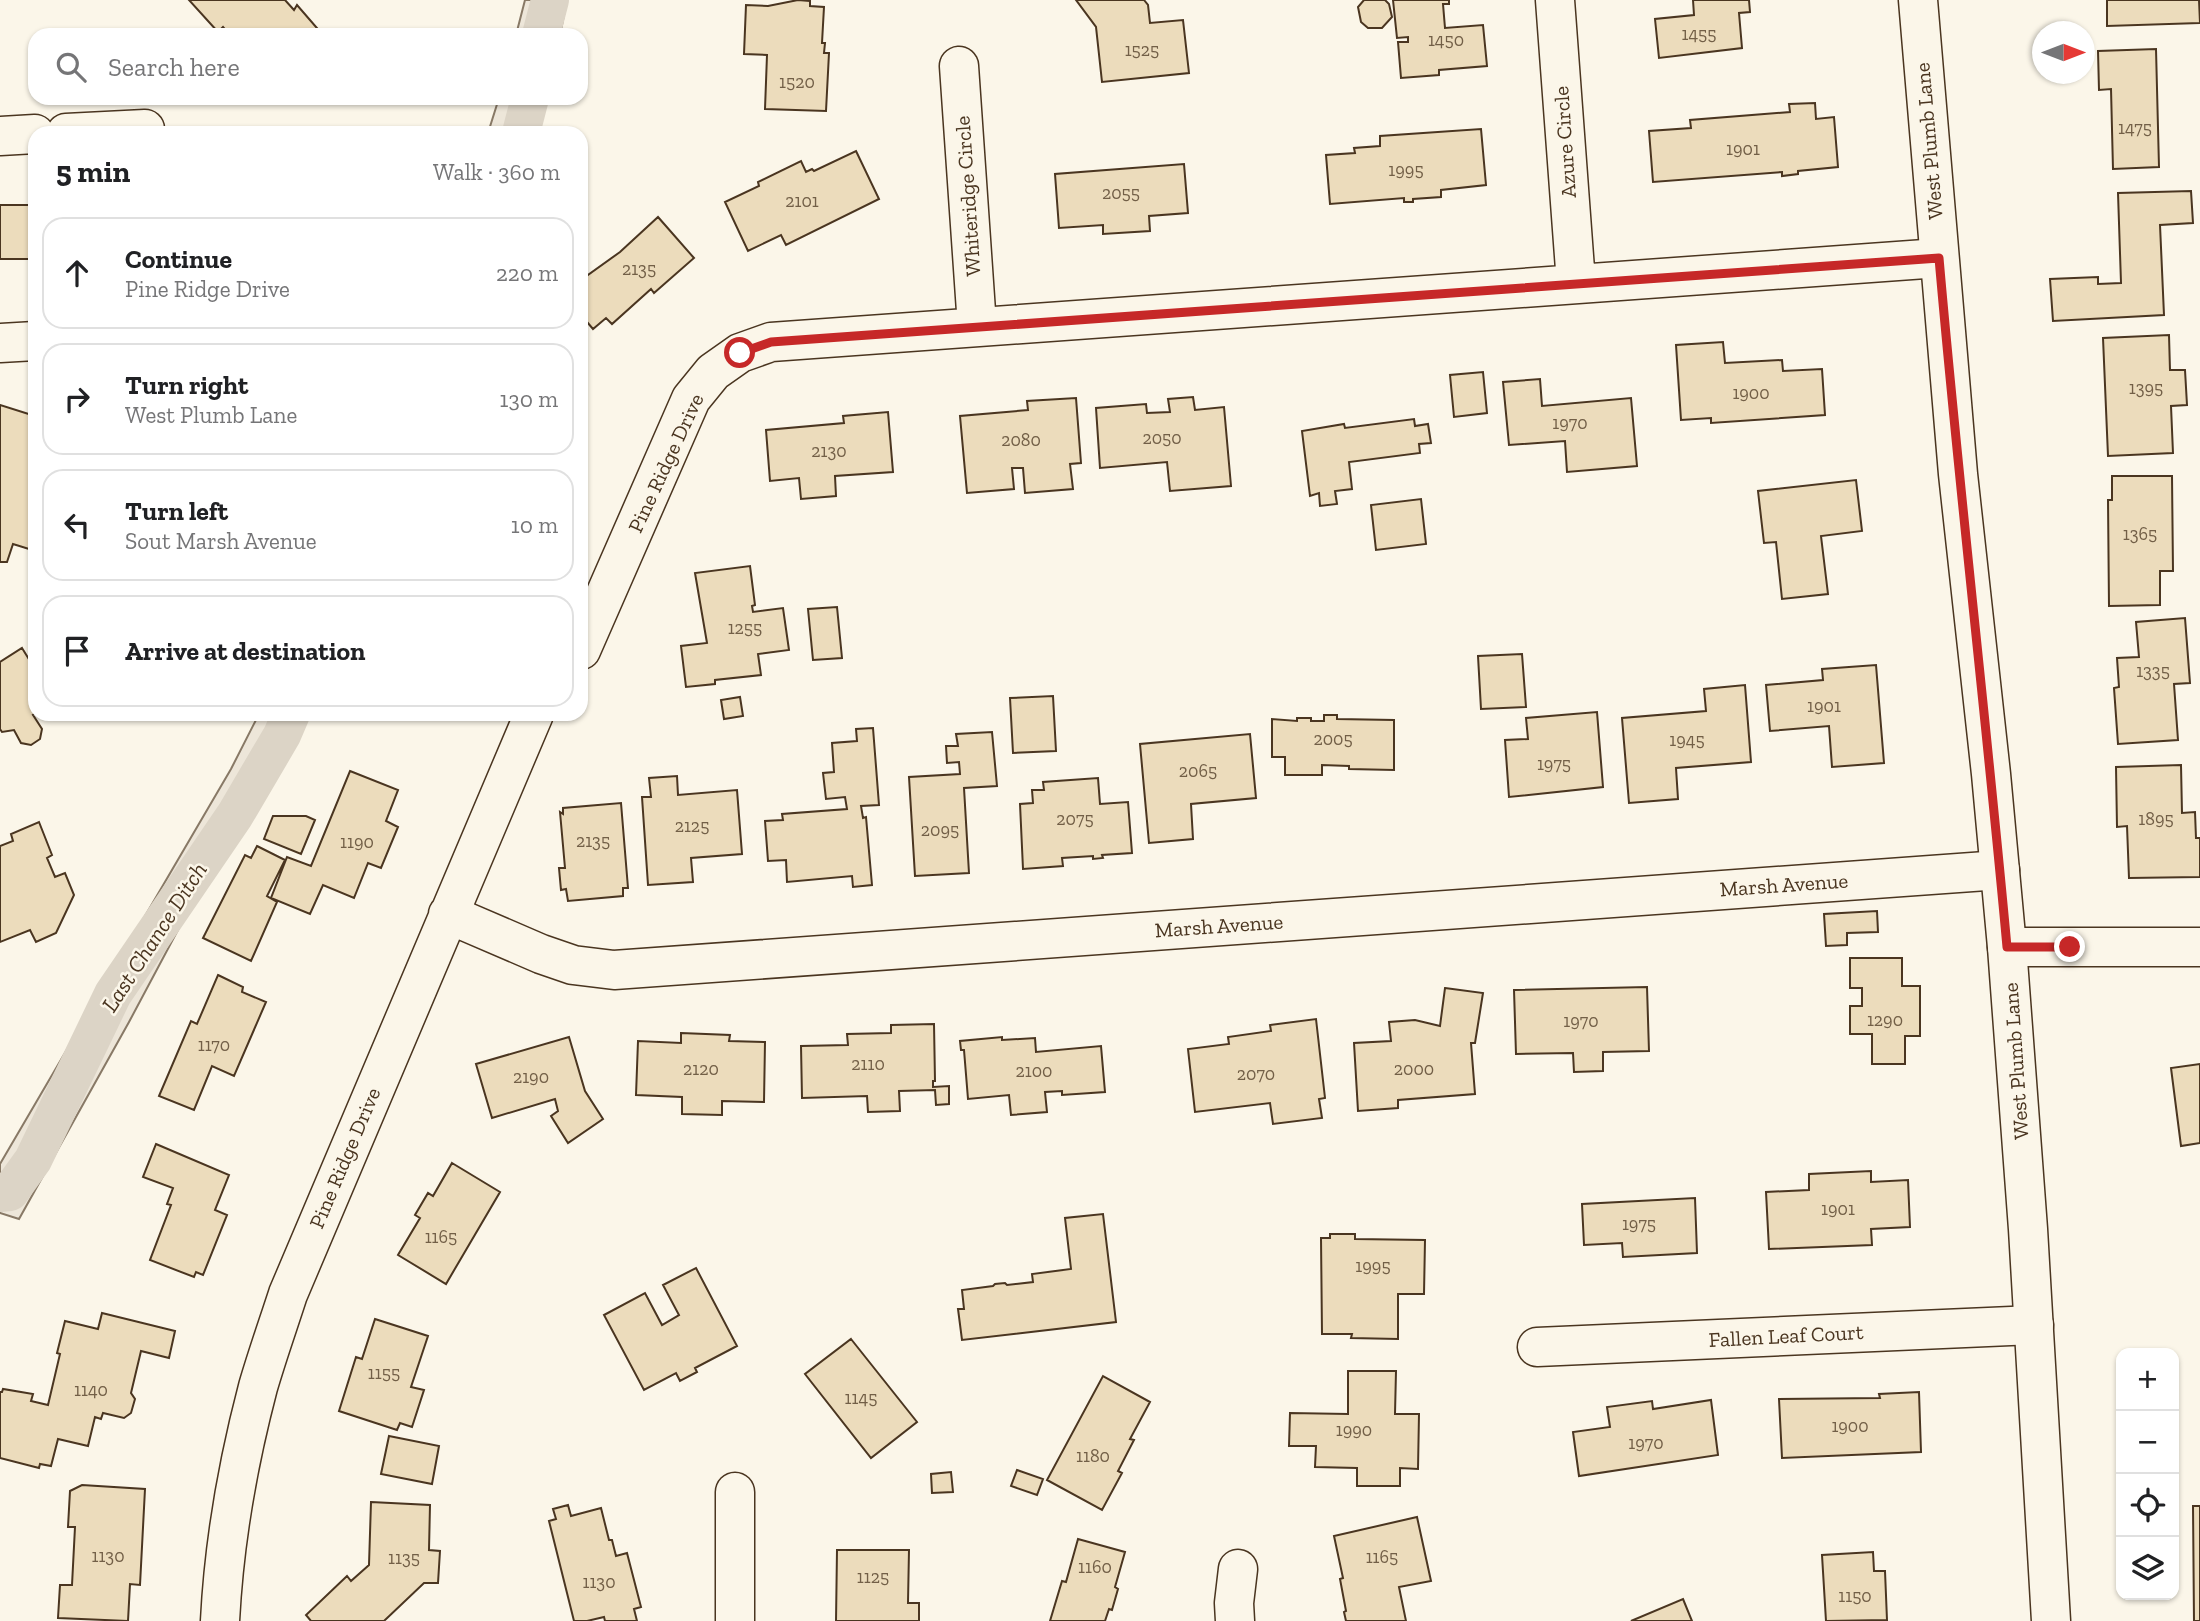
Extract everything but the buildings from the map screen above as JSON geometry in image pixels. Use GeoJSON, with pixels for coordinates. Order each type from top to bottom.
{"type":"FeatureCollection","features":[{"type":"Feature","properties":{"kind":"street","name":"Azure Circle"},"geometry":{"type":"LineString","coordinates":[[1555,0],[1576,284]]}},
{"type":"Feature","properties":{"kind":"street","name":"West Plumb Lane"},"geometry":{"type":"LineString","coordinates":[[1918,0],[1958,474],[2007,947],[2034,1325],[2051,1621]]}},
{"type":"Feature","properties":{"kind":"street","name":"Whiteridge Circle"},"geometry":{"type":"LineString","coordinates":[[959,66],[977,326]]}},
{"type":"Feature","properties":{"kind":"street"},"geometry":{"type":"LineString","coordinates":[[0,136],[28,134]]}},
{"type":"Feature","properties":{"kind":"street","name":"Pine Ridge Drive"},"geometry":{"type":"LineString","coordinates":[[588,634],[691,399],[713,372],[740,353],[771,342],[1939,258]]}},
{"type":"Feature","properties":{"kind":"street"},"geometry":{"type":"LineString","coordinates":[[0,343],[28,341]]}},
{"type":"Feature","properties":{"kind":"street","name":"Pine Ridge Drive"},"geometry":{"type":"LineString","coordinates":[[220,1621],[222,1586],[236,1485],[258,1386],[288,1294],[531,721]]}},
{"type":"Feature","properties":{"kind":"street","name":"Marsh Avenue"},"geometry":{"type":"LineString","coordinates":[[448,914],[573,965],[614,970],[2000,870]]}},
{"type":"Feature","properties":{"kind":"street"},"geometry":{"type":"LineString","coordinates":[[2007,947],[2200,947]]}},
{"type":"Feature","properties":{"kind":"street","name":"Fallen Leaf Court"},"geometry":{"type":"LineString","coordinates":[[1537,1347],[2034,1325]]}},
{"type":"Feature","properties":{"kind":"street"},"geometry":{"type":"LineString","coordinates":[[735,1621],[736,1492]]}},
{"type":"Feature","properties":{"kind":"street"},"geometry":{"type":"LineString","coordinates":[[1236,1621],[1234,1603],[1238,1569]]}},
{"type":"Feature","properties":{"kind":"shaded area"},"geometry":{"type":"Polygon","coordinates":[[[525,0],[567,0],[561,28],[518,28],[525,0]]]}},
{"type":"Feature","properties":{"kind":"shaded area"},"geometry":{"type":"Polygon","coordinates":[[[497,105],[542,105],[535,126],[490,126],[497,105]]]}},
{"type":"Feature","properties":{"kind":"shaded area"},"geometry":{"type":"Polygon","coordinates":[[[255,721],[289,721],[129,1022],[19,1219],[0,1213],[0,1164],[231,769],[255,721]]]}},
{"type":"Feature","properties":{"kind":"waterway","name":"Last Chance Ditch"},"geometry":{"type":"LineString","coordinates":[[543,28],[550,0]]}},
{"type":"Feature","properties":{"kind":"waterway","name":"Last Chance Ditch"},"geometry":{"type":"LineString","coordinates":[[523,126],[528,105]]}},
{"type":"Feature","properties":{"kind":"waterway","name":"Last Chance Ditch"},"geometry":{"type":"LineString","coordinates":[[0,1193],[10,1192],[33,1160],[113,994],[235,815],[288,721]]}},
{"type":"Feature","properties":{"kind":"route"},"geometry":{"type":"LineString","coordinates":[[740,353],[771,342],[1939,258],[1958,474],[2007,947],[2070,947]]}}]}
